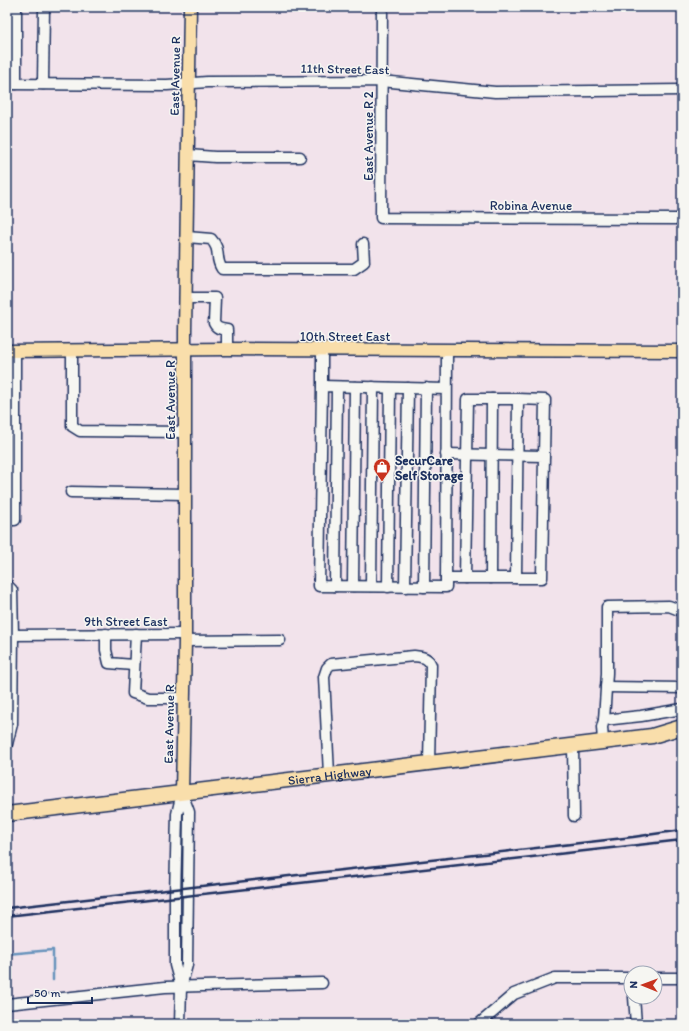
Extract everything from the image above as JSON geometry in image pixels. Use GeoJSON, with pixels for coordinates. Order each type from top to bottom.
{"type":"FeatureCollection","features":[{"type":"Feature","properties":{"kind":"highway","name":"Sierra Highway"},"geometry":{"type":"LineString","coordinates":[[652,736],[682,727]]}},
{"type":"Feature","properties":{"kind":"highway","name":"Sierra Highway"},"geometry":{"type":"LineString","coordinates":[[7,814],[604,741],[652,736],[682,737]]}},
{"type":"Feature","properties":{"kind":"main road","name":"East Avenue R"},"geometry":{"type":"LineString","coordinates":[[182,793],[185,637],[185,298],[190,7]]}},
{"type":"Feature","properties":{"kind":"main road","name":"10th Street East"},"geometry":{"type":"LineString","coordinates":[[11,351],[227,349],[682,351]]}},
{"type":"Feature","properties":{"kind":"street"},"geometry":{"type":"LineString","coordinates":[[11,84],[16,7]]}},
{"type":"Feature","properties":{"kind":"street"},"geometry":{"type":"LineString","coordinates":[[43,84],[44,7]]}},
{"type":"Feature","properties":{"kind":"street","name":"East Avenue R 2"},"geometry":{"type":"LineString","coordinates":[[381,218],[382,7]]}},
{"type":"Feature","properties":{"kind":"street","name":"11th Street East"},"geometry":{"type":"LineString","coordinates":[[11,84],[167,85],[207,82],[381,81],[495,92],[682,90]]}},
{"type":"Feature","properties":{"kind":"street"},"geometry":{"type":"LineString","coordinates":[[188,156],[300,157]]}},
{"type":"Feature","properties":{"kind":"street","name":"Robina Avenue"},"geometry":{"type":"LineString","coordinates":[[381,218],[682,219]]}},
{"type":"Feature","properties":{"kind":"street"},"geometry":{"type":"LineString","coordinates":[[186,237],[212,239],[218,246],[219,263],[222,269],[354,269],[364,262],[363,244]]}},
{"type":"Feature","properties":{"kind":"street"},"geometry":{"type":"LineString","coordinates":[[185,298],[215,293],[214,323],[219,329],[227,330],[227,349]]}},
{"type":"Feature","properties":{"kind":"street"},"geometry":{"type":"LineString","coordinates":[[322,350],[319,586],[388,587],[446,587],[447,350]]}},
{"type":"Feature","properties":{"kind":"street"},"geometry":{"type":"LineString","coordinates":[[11,351],[11,520]]}},
{"type":"Feature","properties":{"kind":"street"},"geometry":{"type":"LineString","coordinates":[[72,351],[72,426],[80,431],[184,432]]}},
{"type":"Feature","properties":{"kind":"street"},"geometry":{"type":"LineString","coordinates":[[322,386],[446,389]]}},
{"type":"Feature","properties":{"kind":"street"},"geometry":{"type":"LineString","coordinates":[[335,586],[337,387]]}},
{"type":"Feature","properties":{"kind":"street"},"geometry":{"type":"LineString","coordinates":[[353,586],[355,387]]}},
{"type":"Feature","properties":{"kind":"street"},"geometry":{"type":"LineString","coordinates":[[371,586],[373,387]]}},
{"type":"Feature","properties":{"kind":"street"},"geometry":{"type":"LineString","coordinates":[[388,587],[390,388]]}},
{"type":"Feature","properties":{"kind":"street"},"geometry":{"type":"LineString","coordinates":[[405,587],[408,388]]}},
{"type":"Feature","properties":{"kind":"street"},"geometry":{"type":"LineString","coordinates":[[424,587],[426,388]]}},
{"type":"Feature","properties":{"kind":"street"},"geometry":{"type":"LineString","coordinates":[[446,578],[465,578],[542,578],[545,400],[468,399],[465,578]]}},
{"type":"Feature","properties":{"kind":"street"},"geometry":{"type":"LineString","coordinates":[[491,578],[492,399]]}},
{"type":"Feature","properties":{"kind":"street"},"geometry":{"type":"LineString","coordinates":[[516,578],[518,399]]}},
{"type":"Feature","properties":{"kind":"street"},"geometry":{"type":"LineString","coordinates":[[446,454],[544,456]]}},
{"type":"Feature","properties":{"kind":"street"},"geometry":{"type":"LineString","coordinates":[[71,492],[184,494]]}},
{"type":"Feature","properties":{"kind":"street"},"geometry":{"type":"LineString","coordinates":[[7,584],[12,590],[10,635],[12,724],[7,744]]}},
{"type":"Feature","properties":{"kind":"street"},"geometry":{"type":"LineString","coordinates":[[604,741],[602,727],[604,720],[606,687],[607,608],[668,606],[682,612]]}},
{"type":"Feature","properties":{"kind":"street"},"geometry":{"type":"LineString","coordinates":[[106,634],[106,650],[109,663],[133,665]]}},
{"type":"Feature","properties":{"kind":"street"},"geometry":{"type":"LineString","coordinates":[[136,634],[133,665],[133,693],[148,698],[184,698]]}},
{"type":"Feature","properties":{"kind":"street","name":"9th Street East"},"geometry":{"type":"LineString","coordinates":[[10,635],[136,634],[280,640]]}},
{"type":"Feature","properties":{"kind":"street"},"geometry":{"type":"LineString","coordinates":[[329,774],[324,677],[326,668],[331,664],[414,656],[425,658],[430,662],[432,665],[429,762]]}},
{"type":"Feature","properties":{"kind":"street"},"geometry":{"type":"LineString","coordinates":[[606,687],[682,688]]}},
{"type":"Feature","properties":{"kind":"street"},"geometry":{"type":"LineString","coordinates":[[604,720],[642,716],[682,709]]}},
{"type":"Feature","properties":{"kind":"street"},"geometry":{"type":"LineString","coordinates":[[573,745],[574,816]]}},
{"type":"Feature","properties":{"kind":"street","name":"East Avenue R"},"geometry":{"type":"LineString","coordinates":[[180,1024],[181,987],[187,966],[189,812],[182,793]]}},
{"type":"Feature","properties":{"kind":"street"},"geometry":{"type":"LineString","coordinates":[[479,1024],[514,994],[555,978],[623,978]]}},
{"type":"Feature","properties":{"kind":"street"},"geometry":{"type":"LineString","coordinates":[[663,978],[682,978]]}},
{"type":"Feature","properties":{"kind":"street"},"geometry":{"type":"LineString","coordinates":[[7,1004],[143,989],[322,983]]}},
{"type":"Feature","properties":{"kind":"street"},"geometry":{"type":"LineString","coordinates":[[635,1005],[636,1024]]}},
{"type":"Feature","properties":{"kind":"waterway"},"geometry":{"type":"LineString","coordinates":[[7,954],[53,950],[53,980]]}},
{"type":"Feature","properties":{"kind":"railway"},"geometry":{"type":"LineString","coordinates":[[7,908],[633,837],[682,830]]}},
{"type":"Feature","properties":{"kind":"railway"},"geometry":{"type":"LineString","coordinates":[[7,916],[682,840]]}},
{"type":"Feature","properties":{"kind":"place","name":"SecurCare Self Storage"},"geometry":{"type":"Point","coordinates":[382,482]}}]}
